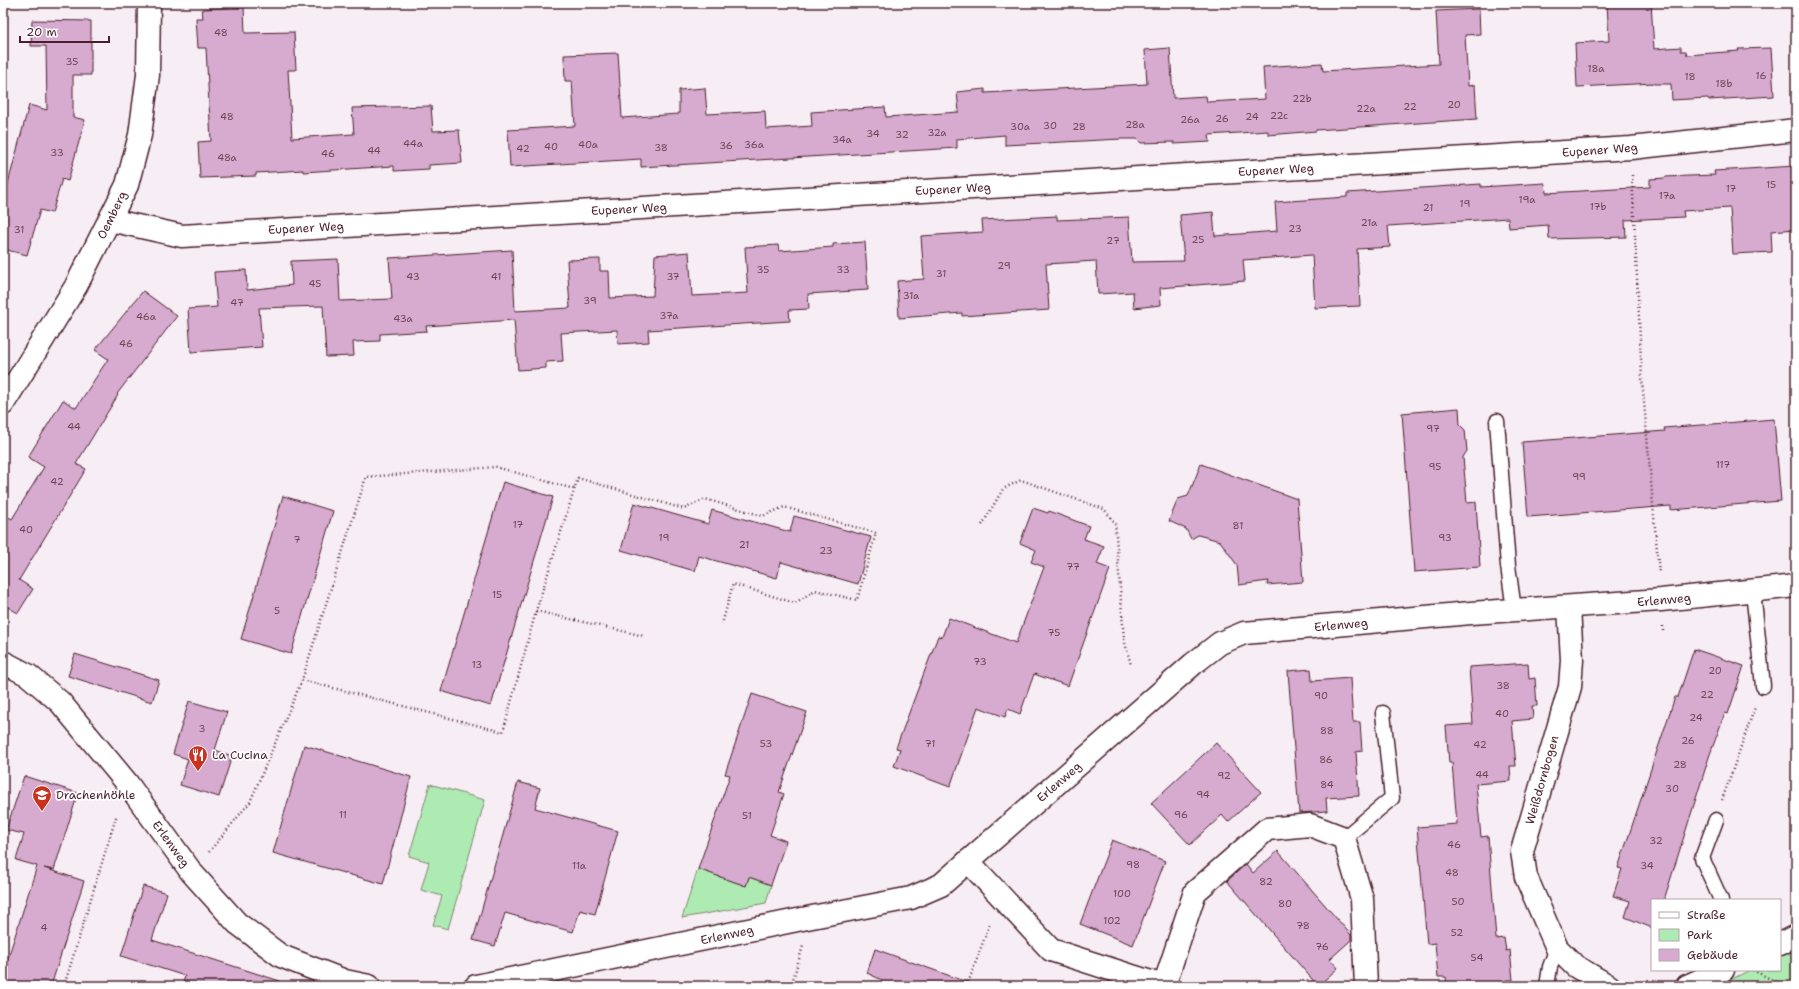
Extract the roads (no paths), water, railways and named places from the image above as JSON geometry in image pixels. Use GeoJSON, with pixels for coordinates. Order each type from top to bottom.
{"type":"FeatureCollection","features":[{"type":"Feature","properties":{"kind":"street","name":"Oemberg"},"geometry":{"type":"LineString","coordinates":[[3,404],[76,286],[127,185],[140,135],[148,75],[149,3]]}},
{"type":"Feature","properties":{"kind":"street","name":"Eupener Weg"},"geometry":{"type":"LineString","coordinates":[[110,220],[182,236],[1631,148],[1796,130]]}},
{"type":"Feature","properties":{"kind":"street","name":"Erlenweg"},"geometry":{"type":"LineString","coordinates":[[476,986],[911,898],[941,885],[1000,832],[1220,643],[1244,633],[1514,610],[1661,600],[1796,586]]}},
{"type":"Feature","properties":{"kind":"street","name":"Weißdornbogen"},"geometry":{"type":"LineString","coordinates":[[1569,607],[1572,660],[1570,688],[1522,851],[1526,877],[1557,948],[1575,966],[1609,986]]}},
{"type":"Feature","properties":{"kind":"street","name":"Erlenweg"},"geometry":{"type":"LineString","coordinates":[[3,662],[28,675],[60,702],[126,783],[192,873],[237,923],[281,956],[345,981],[369,986]]}},
{"type":"Feature","properties":{"kind":"street"},"geometry":{"type":"LineString","coordinates":[[968,861],[1051,950],[1163,986],[1195,892],[1267,829],[1310,825],[1344,838],[1362,898],[1366,986]]}},
{"type":"Feature","properties":{"kind":"street"},"geometry":{"type":"LineString","coordinates":[[1781,944],[1796,936]]}},
{"type":"Feature","properties":{"kind":"street"},"geometry":{"type":"LineString","coordinates":[[1687,986],[1721,971]]}},
{"type":"Feature","properties":{"kind":"lane"},"geometry":{"type":"LineString","coordinates":[[1497,421],[1508,566],[1514,610]]}},
{"type":"Feature","properties":{"kind":"lane"},"geometry":{"type":"LineString","coordinates":[[1752,591],[1763,686]]}},
{"type":"Feature","properties":{"kind":"lane"},"geometry":{"type":"LineString","coordinates":[[1344,838],[1392,798],[1383,713]]}},
{"type":"Feature","properties":{"kind":"lane"},"geometry":{"type":"LineString","coordinates":[[1716,820],[1702,858],[1721,899]]}},
{"type":"Feature","properties":{"kind":"lane"},"geometry":{"type":"LineString","coordinates":[[1547,986],[1550,967],[1557,948]]}},
{"type":"Feature","properties":{"kind":"place","name":"La Cucina"},"geometry":{"type":"Point","coordinates":[198,772]}},
{"type":"Feature","properties":{"kind":"place","name":"Drachenhöhle"},"geometry":{"type":"Point","coordinates":[42,812]}}]}
